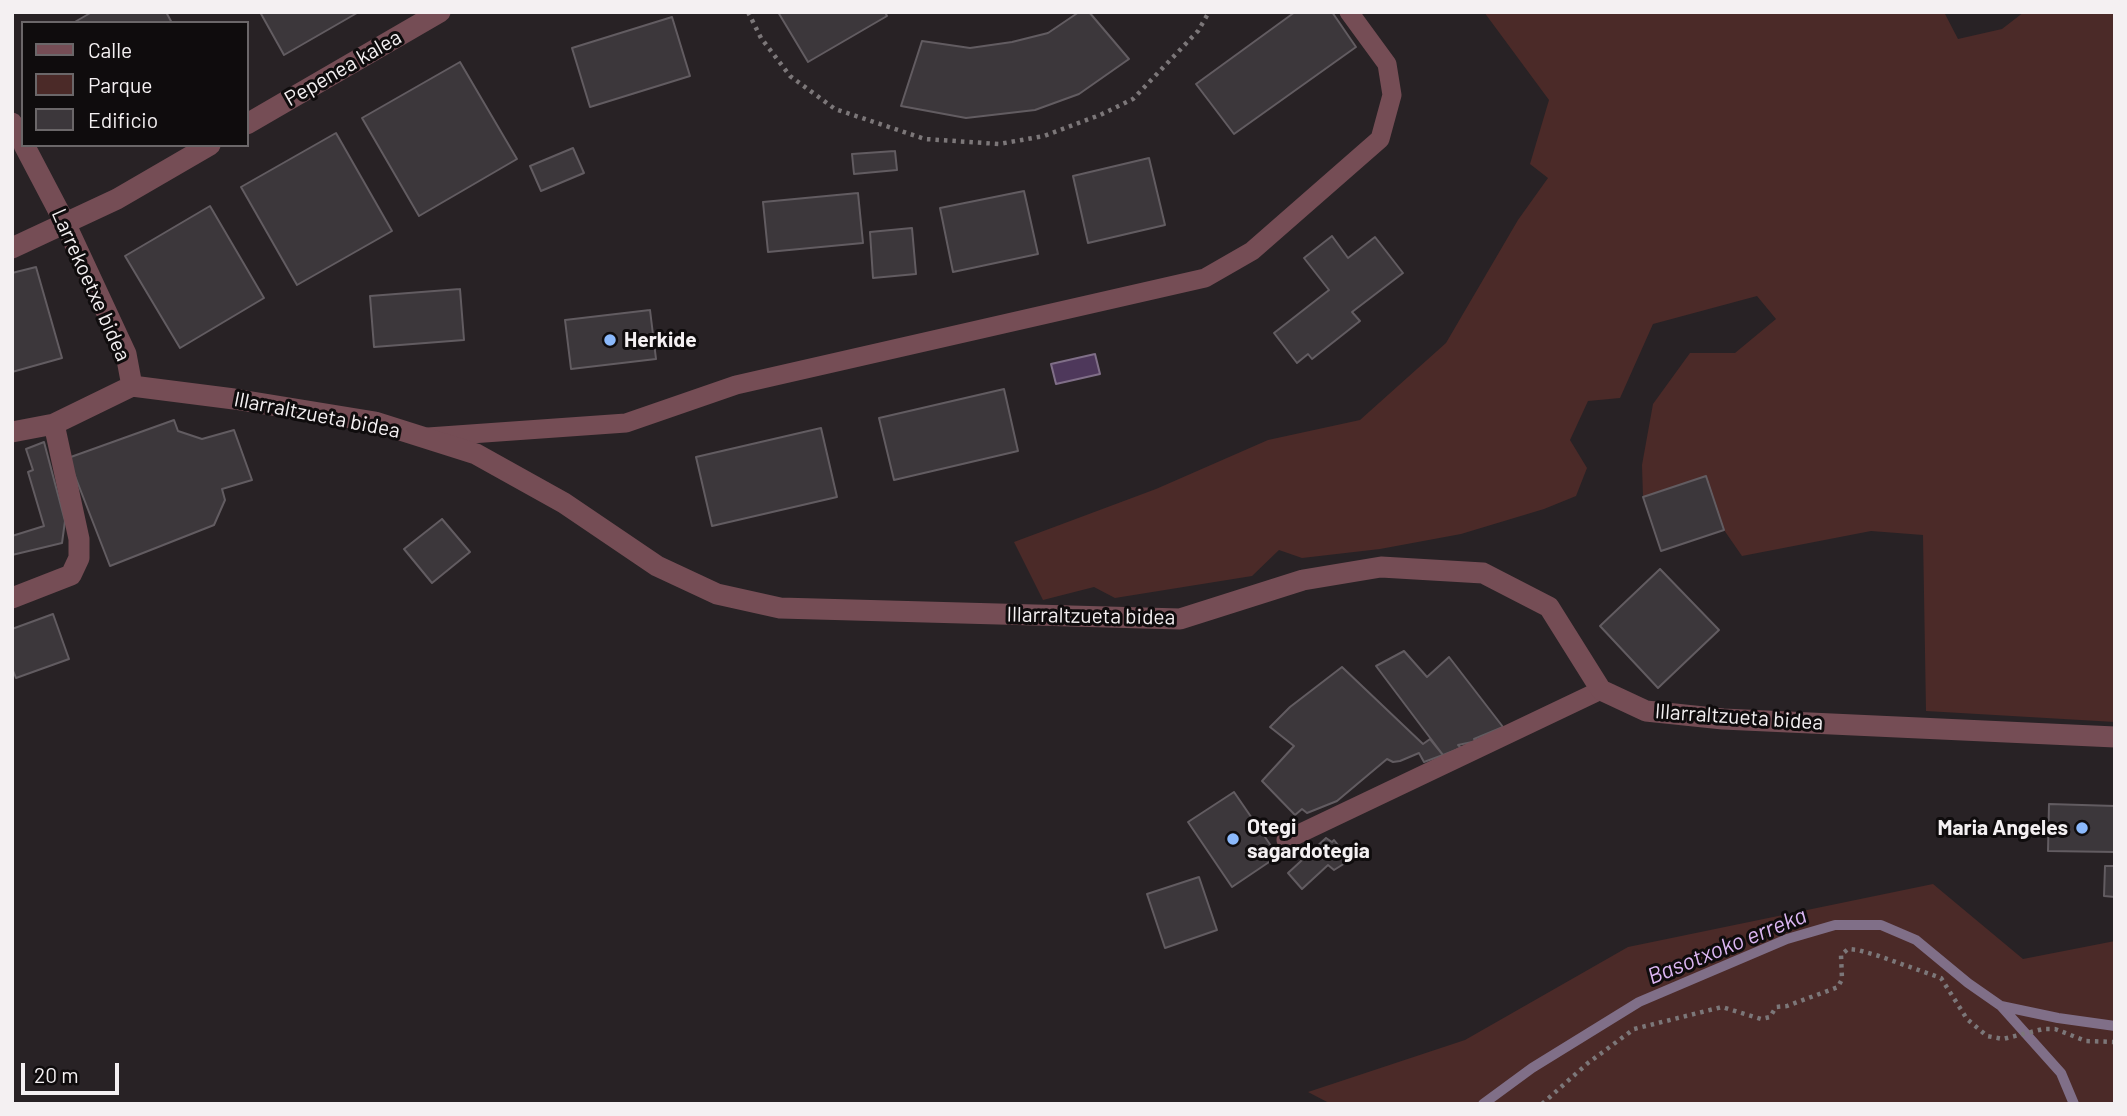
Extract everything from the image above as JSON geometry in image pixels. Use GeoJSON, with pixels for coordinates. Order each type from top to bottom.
{"type":"FeatureCollection","features":[{"type":"Feature","properties":{"kind":"street","name":"Pepenea kalea"},"geometry":{"type":"LineString","coordinates":[[248,123],[440,12]]}},
{"type":"Feature","properties":{"kind":"street","name":"Larrekoetxe bidea"},"geometry":{"type":"LineString","coordinates":[[12,123],[21,140]]}},
{"type":"Feature","properties":{"kind":"street","name":"Larrekoetxe bidea"},"geometry":{"type":"LineString","coordinates":[[12,432],[54,424],[132,386],[126,354],[66,225],[25,147]]}},
{"type":"Feature","properties":{"kind":"street"},"geometry":{"type":"LineString","coordinates":[[12,248],[117,199],[207,147]]}},
{"type":"Feature","properties":{"kind":"street","name":"Illarraltzueta bidea"},"geometry":{"type":"LineString","coordinates":[[132,386],[375,422],[476,454],[564,503],[657,566],[717,594],[780,608],[1181,619],[1303,580],[1381,567],[1483,573],[1549,607],[1601,690],[1646,711],[1723,719],[2115,737]]}},
{"type":"Feature","properties":{"kind":"street"},"geometry":{"type":"LineString","coordinates":[[12,598],[71,575],[79,558],[79,539],[54,424]]}},
{"type":"Feature","properties":{"kind":"lane"},"geometry":{"type":"LineString","coordinates":[[423,438],[626,423],[736,385],[1205,278],[1252,251],[1381,139],[1392,95],[1387,64],[1349,12]]}},
{"type":"Feature","properties":{"kind":"lane"},"geometry":{"type":"LineString","coordinates":[[1286,840],[1601,690]]}},
{"type":"Feature","properties":{"kind":"path"},"geometry":{"type":"LineString","coordinates":[[748,12],[761,38],[790,76],[835,109],[925,139],[999,144],[1044,136],[1133,99],[1198,31],[1209,12]]}},
{"type":"Feature","properties":{"kind":"path"},"geometry":{"type":"LineString","coordinates":[[1542,1104],[1588,1063],[1634,1029],[1722,1007],[1761,1019],[1770,1017],[1776,1007],[1838,987],[1842,979],[1840,955],[1848,949],[1869,953],[1941,978],[1967,1019],[1987,1036],[2003,1039],[2043,1029],[2055,1029],[2086,1041],[2115,1042]]}},
{"type":"Feature","properties":{"kind":"green space"},"geometry":{"type":"Polygon","coordinates":[[[1484,12],[1944,12],[1958,39],[2002,29],[2024,12],[2115,12],[2115,722],[1926,711],[1923,535],[1871,531],[1742,556],[1724,530],[1706,476],[1643,497],[1642,465],[1653,404],[1690,353],[1735,353],[1776,319],[1757,296],[1653,324],[1620,398],[1588,401],[1570,440],[1587,468],[1576,496],[1544,509],[1461,534],[1380,549],[1302,558],[1279,550],[1252,576],[1115,598],[1094,587],[1043,600],[1014,542],[1156,489],[1268,440],[1360,420],[1446,343],[1518,220],[1548,178],[1530,164],[1549,100],[1484,12]]]}},
{"type":"Feature","properties":{"kind":"green space"},"geometry":{"type":"Polygon","coordinates":[[[1933,884],[2023,959],[2115,941],[2115,1104],[1331,1104],[1308,1092],[1465,1040],[1628,947],[1933,884]]]}},
{"type":"Feature","properties":{"kind":"shaded area"},"geometry":{"type":"Polygon","coordinates":[[[1095,354],[1100,374],[1056,384],[1051,364],[1095,354]]]}},
{"type":"Feature","properties":{"kind":"building"},"geometry":{"type":"Polygon","coordinates":[[[92,12],[166,12],[171,21],[76,21],[92,12]]]}},
{"type":"Feature","properties":{"kind":"building"},"geometry":{"type":"Polygon","coordinates":[[[260,12],[357,12],[357,13],[284,55],[260,12]]]}},
{"type":"Feature","properties":{"kind":"building"},"geometry":{"type":"Polygon","coordinates":[[[778,12],[885,12],[887,16],[808,62],[778,12]]]}},
{"type":"Feature","properties":{"kind":"building"},"geometry":{"type":"Polygon","coordinates":[[[1079,12],[1089,12],[1129,59],[1079,94],[1035,110],[966,118],[901,106],[922,41],[970,48],[1012,42],[1048,33],[1079,12]]]}},
{"type":"Feature","properties":{"kind":"building"},"geometry":{"type":"Polygon","coordinates":[[[1295,12],[1332,12],[1356,47],[1234,134],[1196,84],[1295,12]]]}},
{"type":"Feature","properties":{"kind":"building"},"geometry":{"type":"Polygon","coordinates":[[[672,17],[690,76],[590,107],[572,48],[672,17]]]}},
{"type":"Feature","properties":{"kind":"building"},"geometry":{"type":"Polygon","coordinates":[[[460,62],[517,159],[419,216],[362,118],[460,62]]]}},
{"type":"Feature","properties":{"kind":"building"},"geometry":{"type":"Polygon","coordinates":[[[336,133],[392,231],[297,285],[241,187],[336,133]]]}},
{"type":"Feature","properties":{"kind":"building"},"geometry":{"type":"Polygon","coordinates":[[[573,148],[584,173],[541,191],[530,166],[573,148]]]}},
{"type":"Feature","properties":{"kind":"building"},"geometry":{"type":"Polygon","coordinates":[[[895,151],[897,170],[854,174],[852,154],[895,151]]]}},
{"type":"Feature","properties":{"kind":"building"},"geometry":{"type":"Polygon","coordinates":[[[1149,158],[1165,225],[1088,243],[1073,176],[1149,158]]]}},
{"type":"Feature","properties":{"kind":"building"},"geometry":{"type":"Polygon","coordinates":[[[1024,191],[1038,254],[953,272],[940,208],[1024,191]]]}},
{"type":"Feature","properties":{"kind":"building"},"geometry":{"type":"Polygon","coordinates":[[[858,193],[863,243],[768,252],[763,202],[858,193]]]}},
{"type":"Feature","properties":{"kind":"building"},"geometry":{"type":"Polygon","coordinates":[[[210,206],[264,298],[180,348],[125,256],[210,206]]]}},
{"type":"Feature","properties":{"kind":"building"},"geometry":{"type":"Polygon","coordinates":[[[912,228],[916,274],[873,278],[870,232],[912,228]]]}},
{"type":"Feature","properties":{"kind":"building"},"geometry":{"type":"Polygon","coordinates":[[[1332,236],[1348,258],[1375,237],[1403,273],[1352,312],[1360,321],[1312,359],[1308,354],[1297,363],[1274,333],[1329,290],[1304,258],[1332,236]]]}},
{"type":"Feature","properties":{"kind":"building"},"geometry":{"type":"Polygon","coordinates":[[[36,267],[62,358],[12,372],[12,273],[36,267]]]}},
{"type":"Feature","properties":{"kind":"building"},"geometry":{"type":"Polygon","coordinates":[[[460,289],[464,340],[374,347],[370,296],[460,289]]]}},
{"type":"Feature","properties":{"kind":"building","name":"Herkide"},"geometry":{"type":"Polygon","coordinates":[[[650,310],[656,359],[571,369],[565,320],[650,310]]]}},
{"type":"Feature","properties":{"kind":"building"},"geometry":{"type":"Polygon","coordinates":[[[1004,389],[1018,451],[894,480],[879,418],[1004,389]]]}},
{"type":"Feature","properties":{"kind":"building"},"geometry":{"type":"Polygon","coordinates":[[[174,420],[178,431],[202,439],[234,430],[252,480],[222,489],[225,500],[214,525],[110,566],[68,458],[174,420]]]}},
{"type":"Feature","properties":{"kind":"building"},"geometry":{"type":"Polygon","coordinates":[[[821,428],[837,497],[712,526],[696,457],[821,428]]]}},
{"type":"Feature","properties":{"kind":"building"},"geometry":{"type":"Polygon","coordinates":[[[44,442],[65,521],[62,543],[12,555],[12,536],[44,526],[28,472],[33,470],[26,449],[44,442]]]}},
{"type":"Feature","properties":{"kind":"building"},"geometry":{"type":"Polygon","coordinates":[[[1706,476],[1724,530],[1661,551],[1643,497],[1706,476]]]}},
{"type":"Feature","properties":{"kind":"building"},"geometry":{"type":"Polygon","coordinates":[[[442,519],[470,552],[432,583],[404,549],[442,519]]]}},
{"type":"Feature","properties":{"kind":"building"},"geometry":{"type":"Polygon","coordinates":[[[1660,569],[1719,630],[1658,688],[1600,626],[1660,569]]]}},
{"type":"Feature","properties":{"kind":"building"},"geometry":{"type":"Polygon","coordinates":[[[53,614],[69,659],[16,678],[12,668],[12,629],[53,614]]]}},
{"type":"Feature","properties":{"kind":"building"},"geometry":{"type":"Polygon","coordinates":[[[1404,651],[1427,677],[1449,657],[1503,727],[1474,739],[1477,741],[1458,745],[1461,748],[1443,755],[1376,666],[1404,651]]]}},
{"type":"Feature","properties":{"kind":"building"},"geometry":{"type":"Polygon","coordinates":[[[1342,667],[1423,744],[1430,739],[1443,755],[1424,762],[1419,753],[1400,761],[1387,759],[1337,801],[1307,813],[1302,809],[1295,815],[1262,781],[1294,746],[1270,727],[1290,707],[1342,667]]]}},
{"type":"Feature","properties":{"kind":"building","name":"Otegi sagardotegia"},"geometry":{"type":"Polygon","coordinates":[[[1234,792],[1278,856],[1232,887],[1188,822],[1234,792]]]}},
{"type":"Feature","properties":{"kind":"building","name":"Maria Angeles"},"geometry":{"type":"Polygon","coordinates":[[[2049,804],[2115,806],[2115,852],[2048,851],[2049,804]]]}},
{"type":"Feature","properties":{"kind":"building"},"geometry":{"type":"Polygon","coordinates":[[[1326,838],[1332,842],[1334,840],[1350,860],[1334,870],[1328,865],[1302,889],[1288,873],[1326,838]]]}},
{"type":"Feature","properties":{"kind":"building"},"geometry":{"type":"Polygon","coordinates":[[[2105,866],[2115,866],[2115,897],[2104,896],[2105,866]]]}},
{"type":"Feature","properties":{"kind":"building"},"geometry":{"type":"Polygon","coordinates":[[[1199,877],[1217,930],[1165,948],[1147,894],[1199,877]]]}},
{"type":"Feature","properties":{"kind":"waterway","name":"Basotxoko erreka"},"geometry":{"type":"LineString","coordinates":[[1483,1104],[1532,1068],[1639,1002],[1787,939],[1835,925],[1881,925],[1916,940],[2001,1006],[2115,1026]]}},
{"type":"Feature","properties":{"kind":"waterway"},"geometry":{"type":"LineString","coordinates":[[2001,1006],[2061,1073],[2074,1104]]}},
{"type":"Feature","properties":{"kind":"place","name":"Herkide"},"geometry":{"type":"Point","coordinates":[610,340]}},
{"type":"Feature","properties":{"kind":"place","name":"Maria Angeles"},"geometry":{"type":"Point","coordinates":[2082,828]}},
{"type":"Feature","properties":{"kind":"place","name":"Otegi sagardotegia"},"geometry":{"type":"Point","coordinates":[1233,839]}}]}
